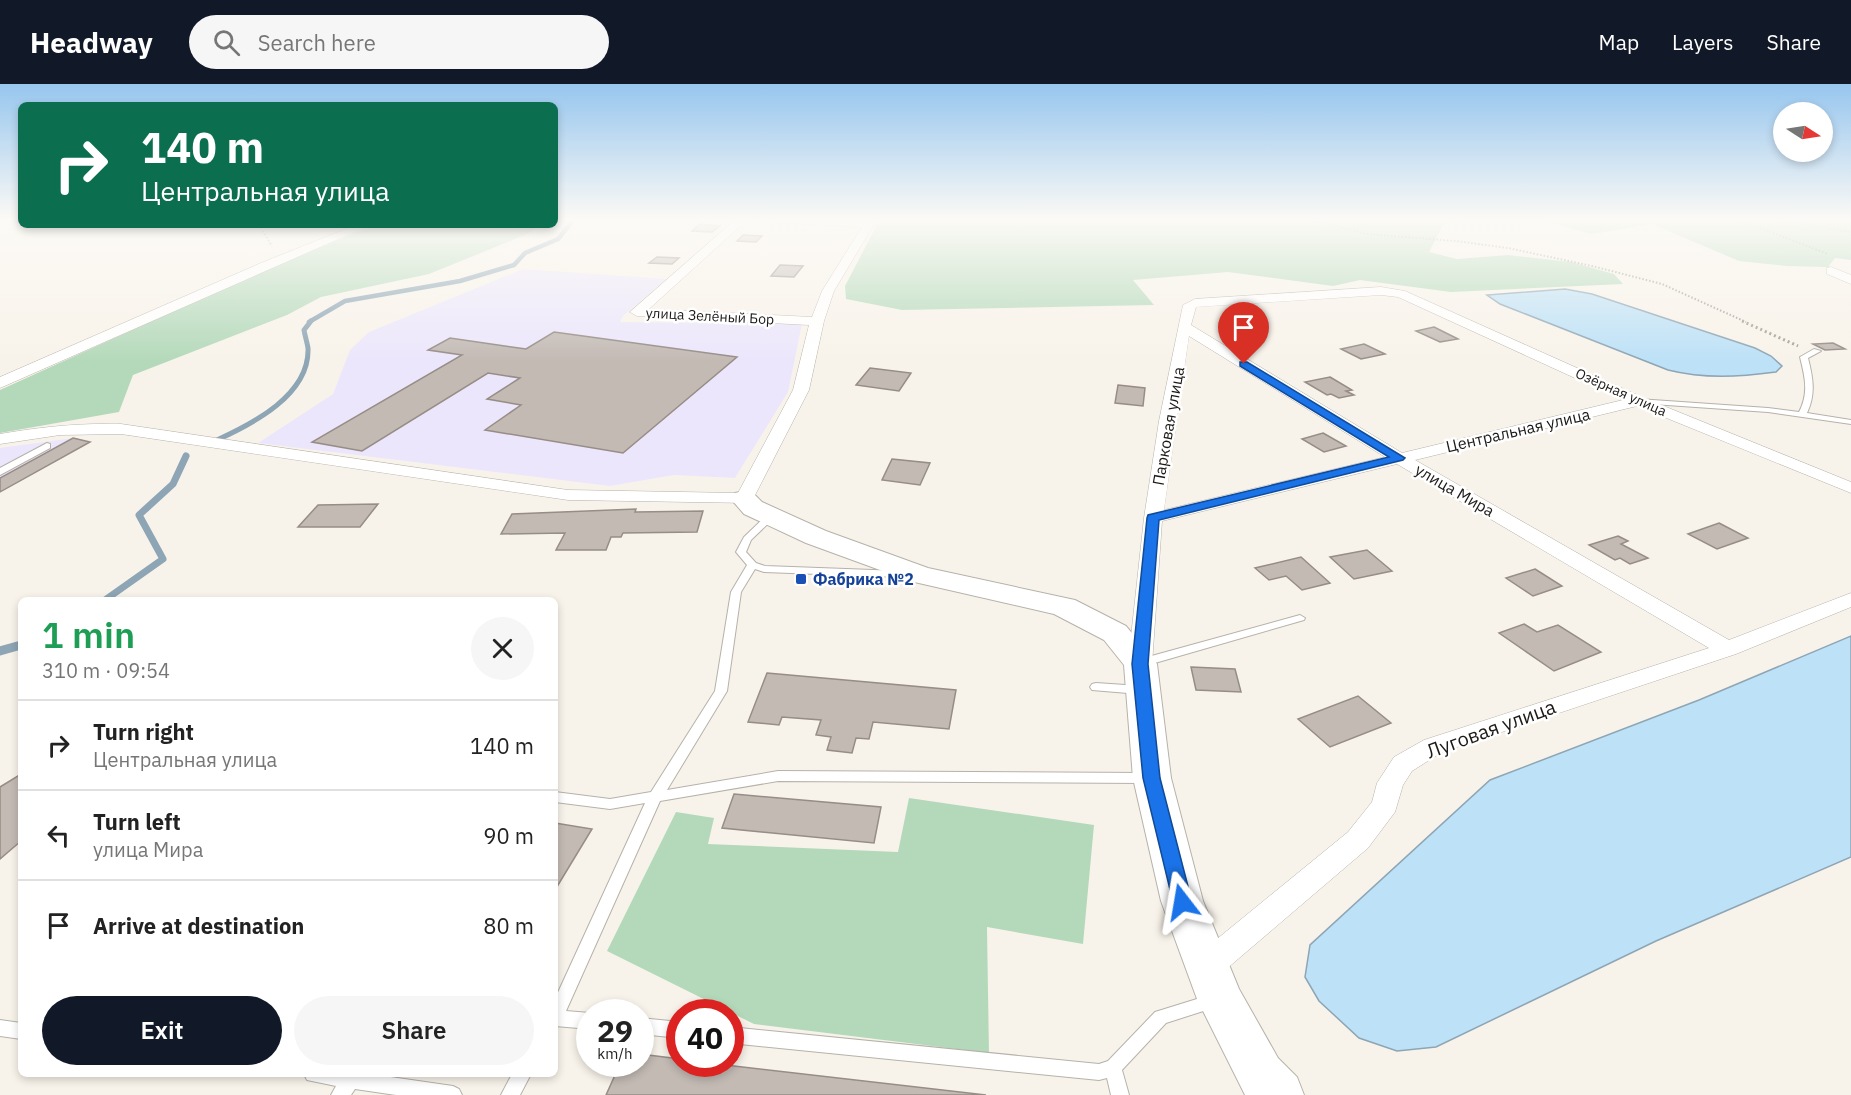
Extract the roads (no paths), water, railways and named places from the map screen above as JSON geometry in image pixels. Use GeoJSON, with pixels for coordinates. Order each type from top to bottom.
{"type":"FeatureCollection","features":[{"type":"Feature","properties":{"kind":"street"},"geometry":{"type":"LineString","coordinates":[[0,383],[266,266]]}},
{"type":"Feature","properties":{"kind":"street","name":"улица Зелёный Бор"},"geometry":{"type":"LineString","coordinates":[[689,266],[637,312],[817,321]]}},
{"type":"Feature","properties":{"kind":"street"},"geometry":{"type":"LineString","coordinates":[[744,499],[801,390],[817,321],[828,291],[843,266]]}},
{"type":"Feature","properties":{"kind":"street"},"geometry":{"type":"LineString","coordinates":[[1831,271],[1851,280]]}},
{"type":"Feature","properties":{"kind":"street","name":"Парковая улица"},"geometry":{"type":"LineString","coordinates":[[1280,1095],[1260,1075],[1213,983],[1182,902],[1152,778],[1142,677],[1153,518],[1167,421],[1189,305],[1392,292]]}},
{"type":"Feature","properties":{"kind":"street","name":"Озёрная улица"},"geometry":{"type":"LineString","coordinates":[[1392,292],[1410,297],[1638,401],[1851,488]]}},
{"type":"Feature","properties":{"kind":"street","name":"улица Мира"},"geometry":{"type":"LineString","coordinates":[[1185,328],[1399,458],[1728,649]]}},
{"type":"Feature","properties":{"kind":"street","name":"Центральная улица"},"geometry":{"type":"LineString","coordinates":[[1153,518],[1638,401]]}},
{"type":"Feature","properties":{"kind":"street"},"geometry":{"type":"LineString","coordinates":[[0,439],[51,429],[122,429],[568,495],[744,499],[753,508],[770,517],[816,537],[920,575],[1064,607],[1115,633],[1142,677]]}},
{"type":"Feature","properties":{"kind":"street","name":"Луговая улица"},"geometry":{"type":"LineString","coordinates":[[1213,983],[1358,840],[1385,805],[1390,783],[1403,764],[1433,746],[1728,649],[1851,599]]}},
{"type":"Feature","properties":{"kind":"lane"},"geometry":{"type":"LineString","coordinates":[[1802,415],[1810,400],[1811,382],[1804,357],[1814,352]]}},
{"type":"Feature","properties":{"kind":"lane"},"geometry":{"type":"LineString","coordinates":[[1638,401],[1717,405],[1851,422]]}},
{"type":"Feature","properties":{"kind":"lane"},"geometry":{"type":"LineString","coordinates":[[0,472],[47,446]]}},
{"type":"Feature","properties":{"kind":"lane"},"geometry":{"type":"LineString","coordinates":[[770,517],[747,539],[741,552],[752,565],[764,569],[920,575]]}},
{"type":"Feature","properties":{"kind":"lane"},"geometry":{"type":"LineString","coordinates":[[558,1010],[654,797],[721,692],[736,592],[752,565]]}},
{"type":"Feature","properties":{"kind":"lane"},"geometry":{"type":"LineString","coordinates":[[1096,687],[1142,677],[1300,618]]}},
{"type":"Feature","properties":{"kind":"lane"},"geometry":{"type":"LineString","coordinates":[[558,797],[610,804],[778,776],[1152,778]]}},
{"type":"Feature","properties":{"kind":"lane"},"geometry":{"type":"LineString","coordinates":[[744,1036],[1099,1072],[1113,1068],[1161,1017],[1213,983]]}},
{"type":"Feature","properties":{"kind":"lane"},"geometry":{"type":"LineString","coordinates":[[558,1017],[576,1019]]}},
{"type":"Feature","properties":{"kind":"lane"},"geometry":{"type":"LineString","coordinates":[[0,1028],[18,1031]]}},
{"type":"Feature","properties":{"kind":"lane"},"geometry":{"type":"LineString","coordinates":[[1113,1068],[1120,1095]]}},
{"type":"Feature","properties":{"kind":"lane"},"geometry":{"type":"LineString","coordinates":[[332,1077],[453,1095]]}},
{"type":"Feature","properties":{"kind":"lane"},"geometry":{"type":"LineString","coordinates":[[510,1095],[520,1077]]}},
{"type":"Feature","properties":{"kind":"lane"},"geometry":{"type":"LineString","coordinates":[[340,1095],[351,1080]]}},
{"type":"Feature","properties":{"kind":"water"},"geometry":{"type":"Polygon","coordinates":[[[1565,289],[1592,294],[1755,348],[1771,356],[1782,366],[1776,372],[1735,376],[1695,375],[1668,370],[1500,304],[1487,295],[1565,289]]]}},
{"type":"Feature","properties":{"kind":"water"},"geometry":{"type":"Polygon","coordinates":[[[1851,636],[1851,857],[1656,941],[1436,1047],[1397,1051],[1359,1038],[1319,1001],[1305,977],[1310,945],[1490,780],[1699,700],[1851,636]]]}},
{"type":"Feature","properties":{"kind":"waterway"},"geometry":{"type":"LineString","coordinates":[[309,322],[345,301],[460,281],[510,266]]}},
{"type":"Feature","properties":{"kind":"waterway"},"geometry":{"type":"LineString","coordinates":[[217,440],[262,416],[289,394],[300,380],[306,365],[308,348],[304,330],[311,321]]}},
{"type":"Feature","properties":{"kind":"waterway"},"geometry":{"type":"LineString","coordinates":[[109,597],[163,559],[139,515],[173,484],[186,456]]}},
{"type":"Feature","properties":{"kind":"waterway"},"geometry":{"type":"LineString","coordinates":[[0,651],[18,646]]}},
{"type":"Feature","properties":{"kind":"place","name":"Фабрика №2"},"geometry":{"type":"Point","coordinates":[801,579]}}]}
